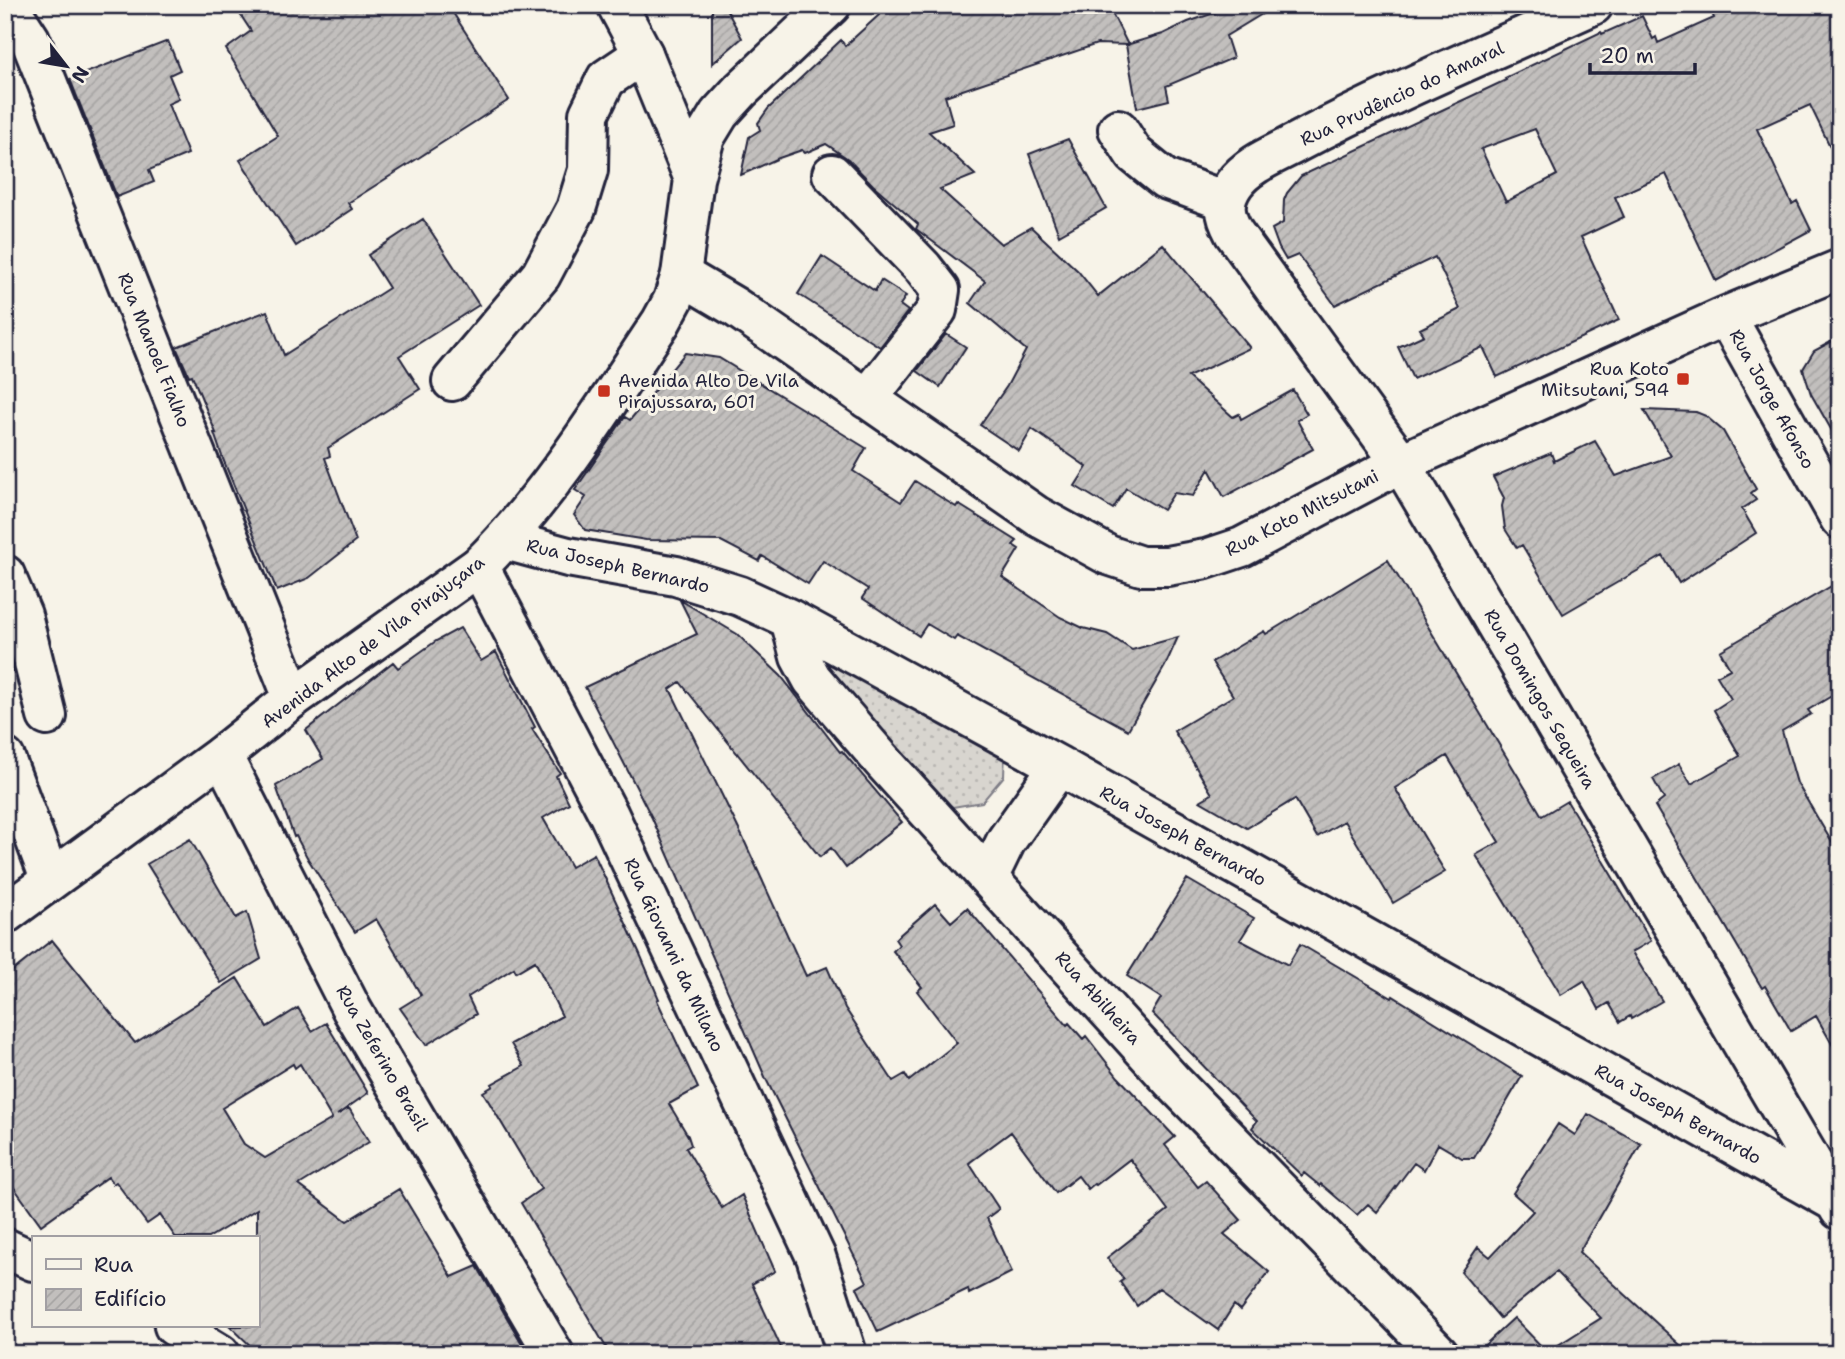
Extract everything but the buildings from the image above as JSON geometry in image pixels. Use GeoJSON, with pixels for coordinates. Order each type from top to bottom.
{"type":"FeatureCollection","features":[{"type":"Feature","properties":{"kind":"street","name":"Rua Manoel Fialho"},"geometry":{"type":"LineString","coordinates":[[8,5],[30,39],[293,698]]}},
{"type":"Feature","properties":{"kind":"street","name":"Avenida Alto de Vila Pirajuçara"},"geometry":{"type":"LineString","coordinates":[[5,914],[492,553],[569,459],[673,300],[681,275],[694,179],[705,137],[719,114],[831,5]]}},
{"type":"Feature","properties":{"kind":"street","name":"Rua Prudêncio do Amaral"},"geometry":{"type":"LineString","coordinates":[[1225,201],[1235,183],[1249,168],[1339,121],[1593,5]]}},
{"type":"Feature","properties":{"kind":"street"},"geometry":{"type":"LineString","coordinates":[[621,8],[643,54],[694,179]]}},
{"type":"Feature","properties":{"kind":"street"},"geometry":{"type":"LineString","coordinates":[[452,381],[541,275],[576,209],[588,170],[589,114],[606,79],[643,54]]}},
{"type":"Feature","properties":{"kind":"street"},"geometry":{"type":"LineString","coordinates":[[1118,129],[1134,154],[1165,178],[1225,201]]}},
{"type":"Feature","properties":{"kind":"street"},"geometry":{"type":"LineString","coordinates":[[832,174],[923,268],[940,290],[937,310],[867,399]]}},
{"type":"Feature","properties":{"kind":"street","name":"Rua Domingos Sequeira"},"geometry":{"type":"LineString","coordinates":[[1225,201],[1227,221],[1234,233],[1401,463],[1837,1206]]}},
{"type":"Feature","properties":{"kind":"street","name":"Rua Koto Mitsutani"},"geometry":{"type":"LineString","coordinates":[[681,275],[735,307],[1037,516],[1108,555],[1141,566],[1167,566],[1206,559],[1242,547],[1401,463],[1726,316],[1840,269]]}},
{"type":"Feature","properties":{"kind":"street","name":"Rua Jorge Afonso"},"geometry":{"type":"LineString","coordinates":[[1726,316],[1840,519]]}},
{"type":"Feature","properties":{"kind":"street","name":"Rua Joseph Bernardo"},"geometry":{"type":"LineString","coordinates":[[492,553],[568,556],[676,576],[740,596],[790,619],[1059,766],[1837,1206]]}},
{"type":"Feature","properties":{"kind":"street","name":"Rua Giovanni da Milano"},"geometry":{"type":"LineString","coordinates":[[492,553],[609,815],[816,1257],[846,1354]]}},
{"type":"Feature","properties":{"kind":"street"},"geometry":{"type":"LineString","coordinates":[[5,575],[13,620],[47,716]]}},
{"type":"Feature","properties":{"kind":"street","name":"Rua Abilheira"},"geometry":{"type":"LineString","coordinates":[[790,619],[800,657],[812,679],[885,764],[1172,1081],[1439,1354]]}},
{"type":"Feature","properties":{"kind":"street","name":"Rua Zeferino Brasil"},"geometry":{"type":"LineString","coordinates":[[222,755],[352,1010],[554,1354]]}},
{"type":"Feature","properties":{"kind":"street"},"geometry":{"type":"LineString","coordinates":[[5,758],[50,879]]}},
{"type":"Feature","properties":{"kind":"street"},"geometry":{"type":"LineString","coordinates":[[989,876],[1006,841],[1059,766]]}},
{"type":"Feature","properties":{"kind":"street"},"geometry":{"type":"LineString","coordinates":[[5,1248],[32,1261]]}},
{"type":"Feature","properties":{"kind":"street"},"geometry":{"type":"LineString","coordinates":[[177,1328],[220,1354]]}},
{"type":"Feature","properties":{"kind":"shaded area"},"geometry":{"type":"Polygon","coordinates":[[[815,650],[1005,750],[1004,776],[982,802],[953,807],[935,796],[811,657],[815,650]]]}},
{"type":"Feature","properties":{"kind":"place","name":"Rua Koto Mitsutani, 594"},"geometry":{"type":"Point","coordinates":[1683,379]}},
{"type":"Feature","properties":{"kind":"place","name":"Avenida Alto De Vila Pirajussara, 601"},"geometry":{"type":"Point","coordinates":[604,391]}}]}
